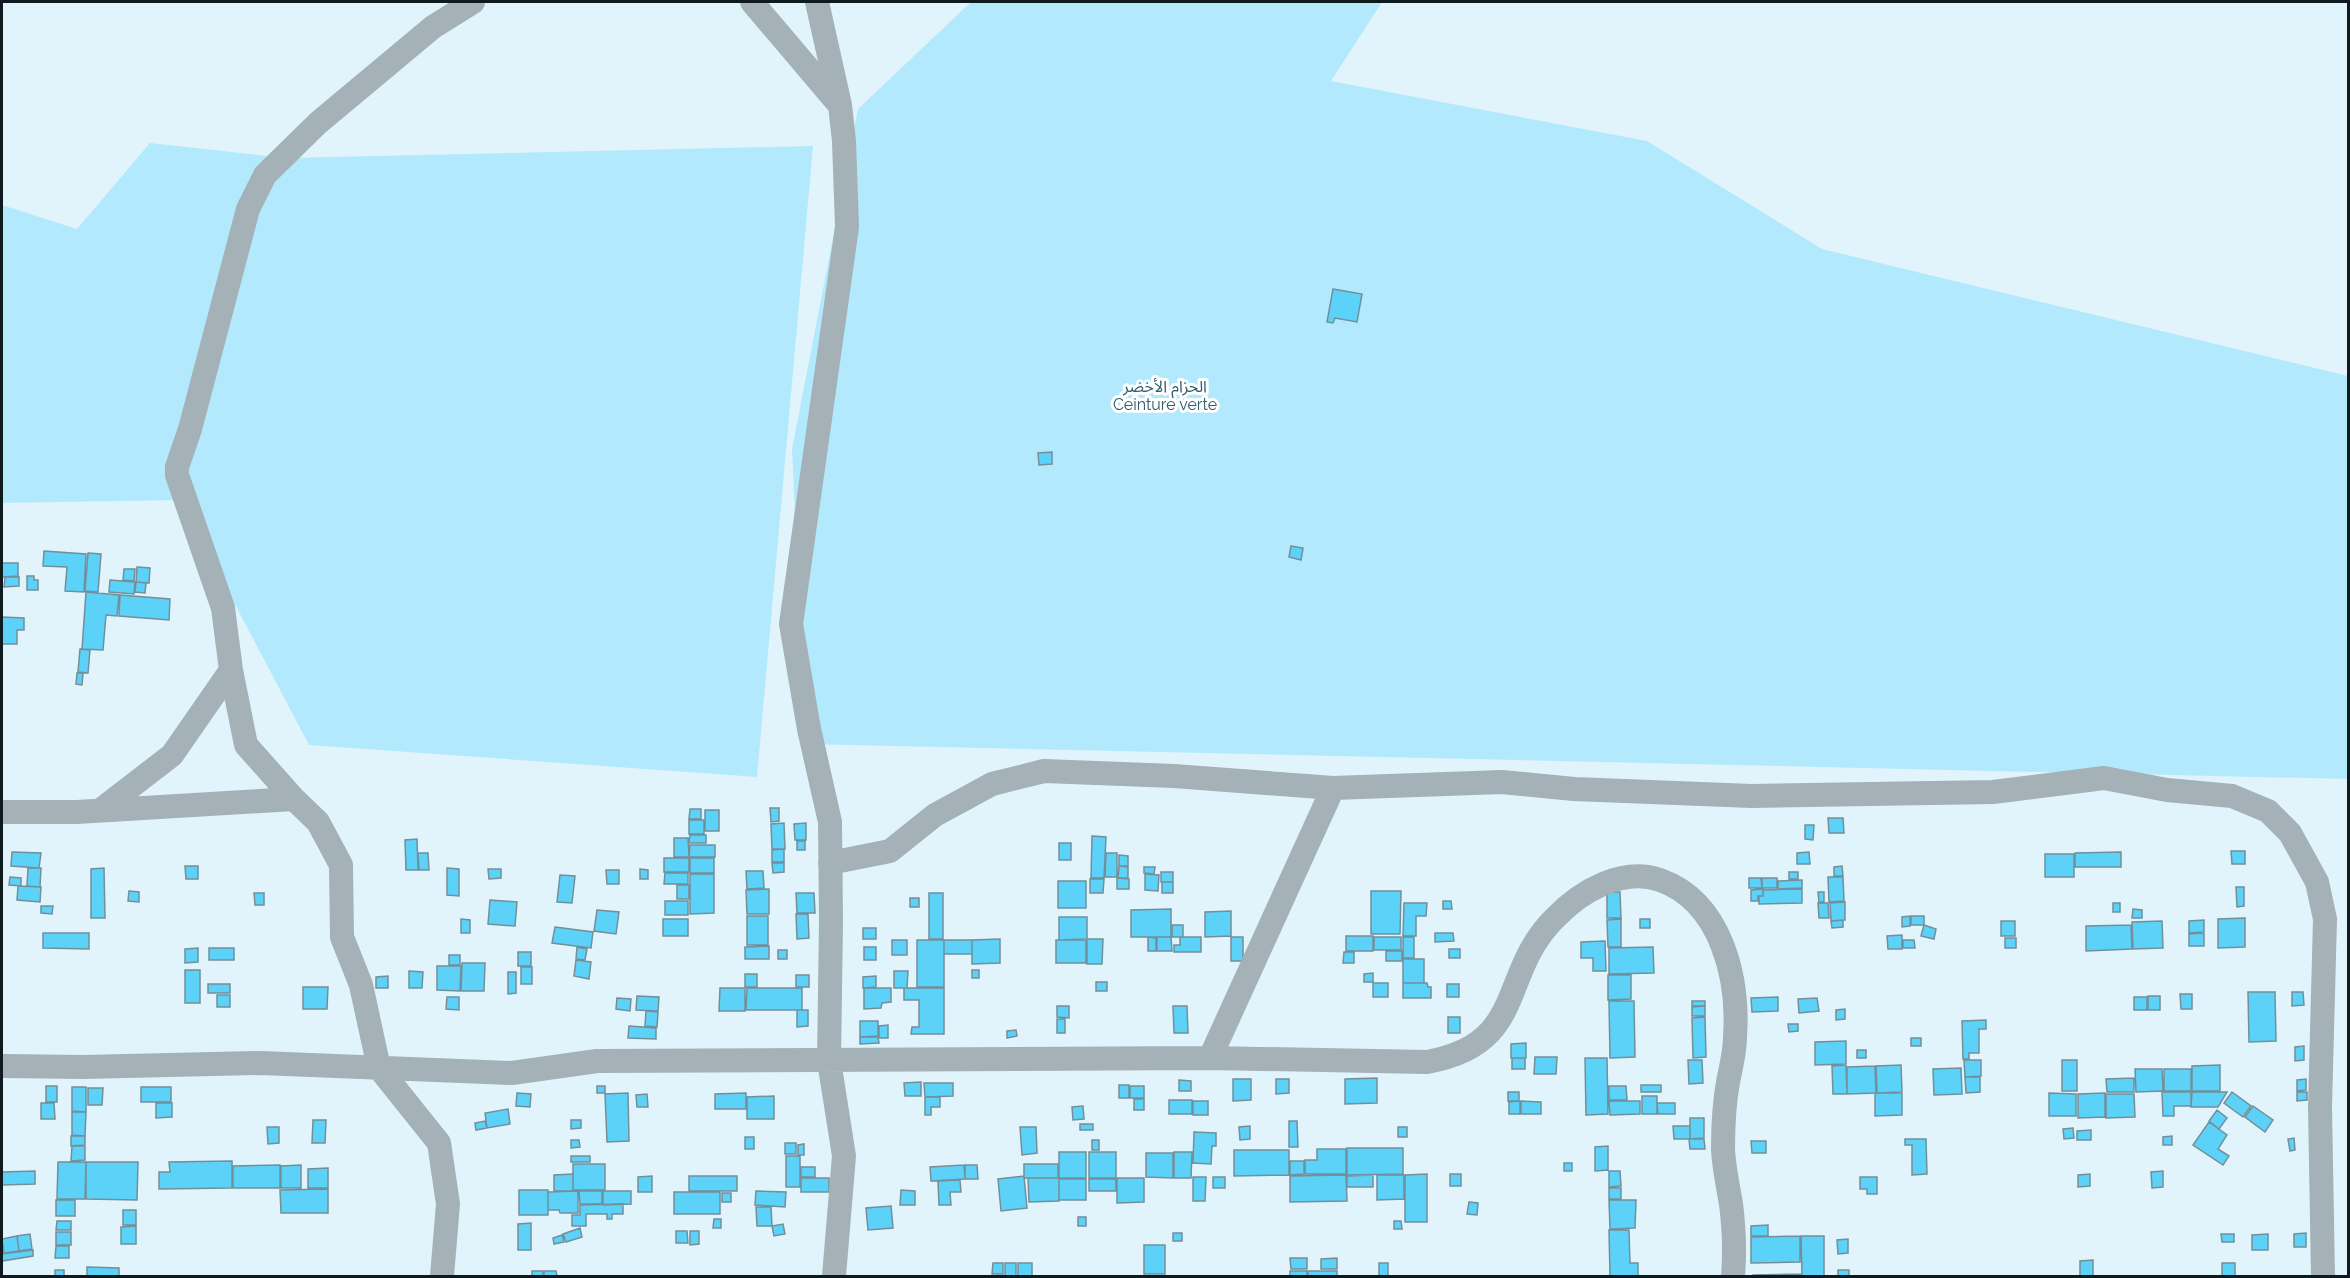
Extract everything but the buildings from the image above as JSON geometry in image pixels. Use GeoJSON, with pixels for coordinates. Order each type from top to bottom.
{"type":"FeatureCollection","features":[{"type":"Feature","properties":{"kind":"street"},"geometry":{"type":"LineString","coordinates":[[442,1276],[448,1204],[439,1143],[379,1068],[361,986],[342,937],[341,865],[318,822],[294,799],[246,745],[231,670],[223,608],[180,488],[177,466],[199,395],[248,209],[265,175],[318,123],[433,27],[473,2]]}},
{"type":"Feature","properties":{"kind":"street"},"geometry":{"type":"LineString","coordinates":[[752,2],[840,105]]}},
{"type":"Feature","properties":{"kind":"street"},"geometry":{"type":"LineString","coordinates":[[817,2],[840,105],[844,141],[847,227],[791,624],[809,729],[830,822],[829,1061],[844,1156],[834,1276]]}},
{"type":"Feature","properties":{"kind":"street"},"geometry":{"type":"LineString","coordinates":[[102,809],[172,755],[231,670]]}},
{"type":"Feature","properties":{"kind":"street"},"geometry":{"type":"LineString","coordinates":[[830,863],[890,851],[935,815],[992,784],[1044,771],[1174,776],[1333,788],[1502,782],[1574,789],[1752,796],[1994,792],[2104,778],[2167,790],[2232,796],[2268,811],[2290,833],[2317,882],[2325,919],[2320,1107],[2324,1276]]}},
{"type":"Feature","properties":{"kind":"street"},"geometry":{"type":"LineString","coordinates":[[1210,1058],[1333,788]]}},
{"type":"Feature","properties":{"kind":"street"},"geometry":{"type":"LineString","coordinates":[[2,812],[77,812],[294,799]]}},
{"type":"Feature","properties":{"kind":"street"},"geometry":{"type":"LineString","coordinates":[[2,1066],[261,1063],[512,1073],[597,1061],[1210,1058],[1426,1062],[1459,1054],[1473,1046],[1497,1024],[1506,1010],[1522,966],[1536,939],[1545,927],[1568,906],[1597,886],[1615,879],[1634,876],[1654,878],[1688,895],[1712,924],[1732,976],[1735,1038],[1725,1104],[1723,1150],[1734,1230],[1733,1276]]}},
{"type":"Feature","properties":{"kind":"green space","name":"الحزام الأخضر Ceinture verte"},"geometry":{"type":"Polygon","coordinates":[[[971,2],[1382,2],[1331,81],[1647,141],[1822,249],[2348,376],[2348,779],[805,744],[792,449],[858,109],[971,2]]]}},
{"type":"Feature","properties":{"kind":"green space"},"geometry":{"type":"Polygon","coordinates":[[[150,143],[285,158],[813,146],[757,777],[309,745],[180,500],[2,503],[2,205],[77,229],[150,143]]]}}]}
